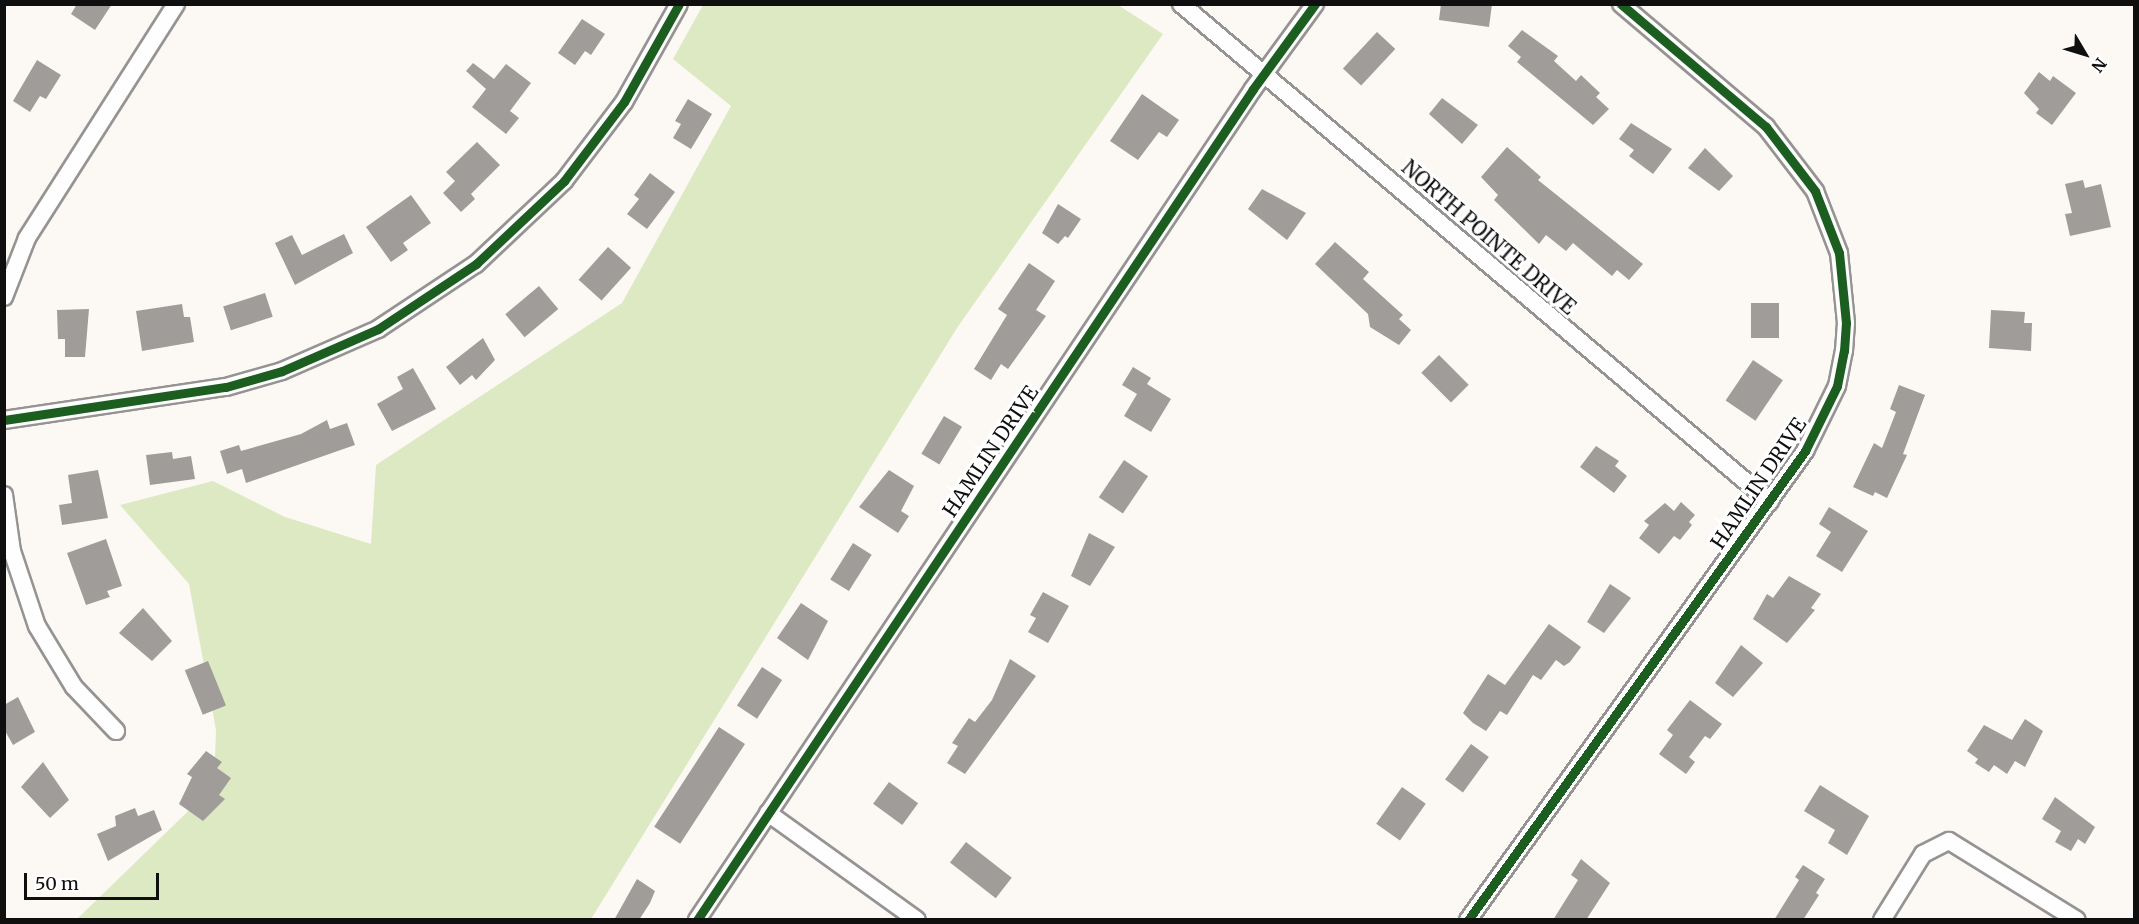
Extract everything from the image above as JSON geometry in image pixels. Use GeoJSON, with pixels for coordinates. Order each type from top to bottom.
{"type":"FeatureCollection","features":[{"type":"Feature","properties":{"kind":"street"},"geometry":{"type":"LineString","coordinates":[[4,297],[33,229],[176,4]]}},
{"type":"Feature","properties":{"kind":"street"},"geometry":{"type":"LineString","coordinates":[[4,420],[226,387],[282,371],[378,329],[476,264],[564,181],[624,102],[679,4]]}},
{"type":"Feature","properties":{"kind":"street","name":"NORTH POINTE DRIVE"},"geometry":{"type":"LineString","coordinates":[[1181,4],[1770,502]]}},
{"type":"Feature","properties":{"kind":"street","name":"HAMLIN DRIVE"},"geometry":{"type":"LineString","coordinates":[[697,920],[1264,75],[1316,4]]}},
{"type":"Feature","properties":{"kind":"street","name":"HAMLIN DRIVE"},"geometry":{"type":"LineString","coordinates":[[1468,920],[1770,502],[1805,451],[1837,386],[1846,323],[1839,253],[1824,210],[1792,157],[1766,127],[1621,4]]}},
{"type":"Feature","properties":{"kind":"street"},"geometry":{"type":"LineString","coordinates":[[4,495],[12,551],[37,626],[74,687],[116,731]]}},
{"type":"Feature","properties":{"kind":"street"},"geometry":{"type":"LineString","coordinates":[[768,813],[917,920]]}},
{"type":"Feature","properties":{"kind":"street"},"geometry":{"type":"LineString","coordinates":[[1882,920],[1923,854],[1938,843],[1960,844],[2077,920]]}},
{"type":"Feature","properties":{"kind":"green space"},"geometry":{"type":"Polygon","coordinates":[[[703,5],[1118,5],[1163,34],[957,328],[591,919],[76,920],[214,786],[216,730],[189,584],[120,505],[213,481],[285,517],[371,544],[376,465],[622,303],[731,106],[673,59],[703,5]]]}},
{"type":"Feature","properties":{"kind":"building"},"geometry":{"type":"Polygon","coordinates":[[[77,4],[112,4],[95,30],[71,14],[77,4]]]}},
{"type":"Feature","properties":{"kind":"building"},"geometry":{"type":"Polygon","coordinates":[[[1441,4],[1492,4],[1489,27],[1439,20],[1441,4]]]}},
{"type":"Feature","properties":{"kind":"building"},"geometry":{"type":"Polygon","coordinates":[[[582,19],[605,34],[591,55],[585,51],[575,65],[558,53],[582,19]]]}},
{"type":"Feature","properties":{"kind":"building"},"geometry":{"type":"Polygon","coordinates":[[[1522,30],[1558,56],[1554,61],[1576,81],[1581,75],[1600,93],[1596,97],[1609,109],[1593,125],[1517,62],[1521,57],[1508,46],[1522,30]]]}},
{"type":"Feature","properties":{"kind":"building"},"geometry":{"type":"Polygon","coordinates":[[[1377,32],[1395,49],[1361,86],[1343,69],[1377,32]]]}},
{"type":"Feature","properties":{"kind":"building"},"geometry":{"type":"Polygon","coordinates":[[[37,60],[61,75],[46,99],[40,96],[30,112],[13,101],[37,60]]]}},
{"type":"Feature","properties":{"kind":"building"},"geometry":{"type":"Polygon","coordinates":[[[473,63],[494,79],[506,64],[531,83],[510,111],[519,118],[506,134],[472,107],[486,89],[466,71],[473,63]]]}},
{"type":"Feature","properties":{"kind":"building"},"geometry":{"type":"Polygon","coordinates":[[[2039,72],[2050,81],[2053,76],[2076,93],[2052,125],[2036,113],[2039,109],[2024,93],[2039,72]]]}},
{"type":"Feature","properties":{"kind":"building"},"geometry":{"type":"Polygon","coordinates":[[[1142,94],[1179,120],[1167,137],[1159,132],[1138,160],[1110,141],[1142,94]]]}},
{"type":"Feature","properties":{"kind":"building"},"geometry":{"type":"Polygon","coordinates":[[[1442,98],[1478,125],[1462,144],[1429,114],[1442,98]]]}},
{"type":"Feature","properties":{"kind":"building"},"geometry":{"type":"Polygon","coordinates":[[[688,99],[712,114],[691,149],[673,138],[681,124],[675,121],[688,99]]]}},
{"type":"Feature","properties":{"kind":"building"},"geometry":{"type":"Polygon","coordinates":[[[1631,123],[1672,149],[1653,174],[1629,156],[1634,150],[1619,139],[1631,123]]]}},
{"type":"Feature","properties":{"kind":"building"},"geometry":{"type":"Polygon","coordinates":[[[477,142],[500,165],[471,194],[475,199],[461,212],[443,193],[455,181],[446,172],[477,142]]]}},
{"type":"Feature","properties":{"kind":"building"},"geometry":{"type":"Polygon","coordinates":[[[1507,147],[1541,177],[1538,180],[1643,264],[1629,280],[1617,270],[1612,276],[1573,243],[1566,251],[1546,235],[1539,244],[1494,200],[1498,195],[1481,177],[1507,147]]]}},
{"type":"Feature","properties":{"kind":"building"},"geometry":{"type":"Polygon","coordinates":[[[1705,148],[1733,176],[1719,191],[1688,168],[1705,148]]]}},
{"type":"Feature","properties":{"kind":"building"},"geometry":{"type":"Polygon","coordinates":[[[650,173],[675,192],[647,229],[627,214],[639,199],[634,195],[650,173]]]}},
{"type":"Feature","properties":{"kind":"building"},"geometry":{"type":"Polygon","coordinates":[[[2083,180],[2085,188],[2101,184],[2111,227],[2070,236],[2065,214],[2072,213],[2065,184],[2083,180]]]}},
{"type":"Feature","properties":{"kind":"building"},"geometry":{"type":"Polygon","coordinates":[[[1262,189],[1306,213],[1287,240],[1248,209],[1262,189]]]}},
{"type":"Feature","properties":{"kind":"building"},"geometry":{"type":"Polygon","coordinates":[[[411,195],[431,223],[403,243],[408,250],[391,262],[366,227],[411,195]]]}},
{"type":"Feature","properties":{"kind":"building"},"geometry":{"type":"Polygon","coordinates":[[[1058,204],[1081,219],[1068,238],[1065,236],[1058,244],[1042,233],[1058,204]]]}},
{"type":"Feature","properties":{"kind":"building"},"geometry":{"type":"Polygon","coordinates":[[[344,234],[353,253],[295,285],[275,243],[292,235],[302,255],[344,234]]]}},
{"type":"Feature","properties":{"kind":"building"},"geometry":{"type":"Polygon","coordinates":[[[1335,242],[1369,272],[1363,279],[1403,315],[1399,319],[1411,330],[1399,345],[1370,327],[1368,314],[1315,264],[1335,242]]]}},
{"type":"Feature","properties":{"kind":"building"},"geometry":{"type":"Polygon","coordinates":[[[608,247],[631,268],[602,300],[579,280],[608,247]]]}},
{"type":"Feature","properties":{"kind":"building"},"geometry":{"type":"Polygon","coordinates":[[[1029,263],[1055,281],[1036,310],[1046,316],[1008,369],[1001,364],[991,380],[974,369],[1007,315],[998,309],[1029,263]]]}},
{"type":"Feature","properties":{"kind":"building"},"geometry":{"type":"Polygon","coordinates":[[[539,286],[558,309],[525,337],[505,314],[539,286]]]}},
{"type":"Feature","properties":{"kind":"building"},"geometry":{"type":"Polygon","coordinates":[[[265,293],[273,317],[231,330],[223,307],[265,293]]]}},
{"type":"Feature","properties":{"kind":"building"},"geometry":{"type":"Polygon","coordinates":[[[1751,303],[1779,303],[1779,338],[1751,338],[1751,303]]]}},
{"type":"Feature","properties":{"kind":"building"},"geometry":{"type":"Polygon","coordinates":[[[182,304],[184,317],[190,317],[194,342],[142,351],[136,311],[182,304]]]}},
{"type":"Feature","properties":{"kind":"building"},"geometry":{"type":"Polygon","coordinates":[[[89,309],[85,357],[65,357],[65,339],[58,339],[57,310],[89,309]]]}},
{"type":"Feature","properties":{"kind":"building"},"geometry":{"type":"Polygon","coordinates":[[[1991,310],[2025,312],[2024,323],[2032,323],[2031,351],[1989,348],[1991,310]]]}},
{"type":"Feature","properties":{"kind":"building"},"geometry":{"type":"Polygon","coordinates":[[[483,338],[495,360],[476,380],[472,375],[460,385],[446,367],[483,338]]]}},
{"type":"Feature","properties":{"kind":"building"},"geometry":{"type":"Polygon","coordinates":[[[1439,355],[1469,385],[1451,402],[1421,373],[1439,355]]]}},
{"type":"Feature","properties":{"kind":"building"},"geometry":{"type":"Polygon","coordinates":[[[1753,360],[1783,380],[1755,421],[1726,401],[1753,360]]]}},
{"type":"Feature","properties":{"kind":"building"},"geometry":{"type":"Polygon","coordinates":[[[1133,367],[1151,378],[1147,384],[1171,399],[1151,432],[1124,416],[1137,394],[1122,385],[1133,367]]]}},
{"type":"Feature","properties":{"kind":"building"},"geometry":{"type":"Polygon","coordinates":[[[413,368],[436,409],[392,431],[377,404],[403,389],[397,377],[413,368]]]}},
{"type":"Feature","properties":{"kind":"building"},"geometry":{"type":"Polygon","coordinates":[[[1899,385],[1925,395],[1903,454],[1907,455],[1887,498],[1875,492],[1873,496],[1853,487],[1874,443],[1882,448],[1896,412],[1890,409],[1899,385]]]}},
{"type":"Feature","properties":{"kind":"building"},"geometry":{"type":"Polygon","coordinates":[[[944,416],[962,427],[939,465],[921,454],[944,416]]]}},
{"type":"Feature","properties":{"kind":"building"},"geometry":{"type":"Polygon","coordinates":[[[327,420],[330,429],[347,423],[355,445],[246,483],[242,469],[227,474],[220,451],[239,445],[241,451],[301,434],[327,420]]]}},
{"type":"Feature","properties":{"kind":"building"},"geometry":{"type":"Polygon","coordinates":[[[1596,446],[1619,461],[1615,466],[1627,476],[1614,493],[1580,467],[1596,446]]]}},
{"type":"Feature","properties":{"kind":"building"},"geometry":{"type":"Polygon","coordinates":[[[172,452],[173,459],[191,456],[195,479],[150,485],[146,455],[172,452]]]}},
{"type":"Feature","properties":{"kind":"building"},"geometry":{"type":"Polygon","coordinates":[[[1124,460],[1148,476],[1123,514],[1099,497],[1124,460]]]}},
{"type":"Feature","properties":{"kind":"building"},"geometry":{"type":"Polygon","coordinates":[[[98,470],[108,518],[62,525],[59,505],[72,503],[68,475],[98,470]]]}},
{"type":"Feature","properties":{"kind":"building"},"geometry":{"type":"Polygon","coordinates":[[[889,470],[914,486],[901,511],[909,516],[898,533],[859,507],[889,470]]]}},
{"type":"Feature","properties":{"kind":"building"},"geometry":{"type":"Polygon","coordinates":[[[1681,502],[1695,515],[1689,522],[1692,525],[1680,540],[1674,536],[1659,554],[1639,538],[1649,525],[1644,521],[1665,503],[1674,511],[1681,502]]]}},
{"type":"Feature","properties":{"kind":"building"},"geometry":{"type":"Polygon","coordinates":[[[1829,507],[1868,531],[1842,572],[1816,556],[1831,532],[1819,524],[1829,507]]]}},
{"type":"Feature","properties":{"kind":"building"},"geometry":{"type":"Polygon","coordinates":[[[1089,533],[1115,547],[1090,586],[1071,576],[1089,533]]]}},
{"type":"Feature","properties":{"kind":"building"},"geometry":{"type":"Polygon","coordinates":[[[106,539],[122,586],[107,591],[110,597],[86,605],[67,553],[106,539]]]}},
{"type":"Feature","properties":{"kind":"building"},"geometry":{"type":"Polygon","coordinates":[[[853,543],[872,555],[849,591],[830,579],[853,543]]]}},
{"type":"Feature","properties":{"kind":"building"},"geometry":{"type":"Polygon","coordinates":[[[1789,576],[1821,594],[1811,608],[1815,610],[1787,643],[1753,619],[1767,594],[1773,598],[1789,576]]]}},
{"type":"Feature","properties":{"kind":"building"},"geometry":{"type":"Polygon","coordinates":[[[1610,584],[1631,598],[1604,633],[1587,622],[1610,584]]]}},
{"type":"Feature","properties":{"kind":"building"},"geometry":{"type":"Polygon","coordinates":[[[1043,592],[1069,606],[1048,643],[1028,632],[1036,618],[1030,615],[1043,592]]]}},
{"type":"Feature","properties":{"kind":"building"},"geometry":{"type":"Polygon","coordinates":[[[801,603],[828,621],[808,660],[777,638],[801,603]]]}},
{"type":"Feature","properties":{"kind":"building"},"geometry":{"type":"Polygon","coordinates":[[[143,608],[172,641],[152,661],[119,633],[143,608]]]}},
{"type":"Feature","properties":{"kind":"building"},"geometry":{"type":"Polygon","coordinates":[[[1549,624],[1581,647],[1570,662],[1564,666],[1556,660],[1541,680],[1533,675],[1507,715],[1500,711],[1486,731],[1473,723],[1463,713],[1488,674],[1505,685],[1549,624]]]}},
{"type":"Feature","properties":{"kind":"building"},"geometry":{"type":"Polygon","coordinates":[[[1741,645],[1763,663],[1733,697],[1715,683],[1741,645]]]}},
{"type":"Feature","properties":{"kind":"building"},"geometry":{"type":"Polygon","coordinates":[[[1010,659],[1036,676],[965,774],[947,763],[958,746],[952,743],[969,718],[975,722],[992,700],[1010,659]]]}},
{"type":"Feature","properties":{"kind":"building"},"geometry":{"type":"Polygon","coordinates":[[[208,661],[226,706],[203,715],[185,670],[208,661]]]}},
{"type":"Feature","properties":{"kind":"building"},"geometry":{"type":"Polygon","coordinates":[[[762,667],[782,680],[757,719],[737,706],[762,667]]]}},
{"type":"Feature","properties":{"kind":"building"},"geometry":{"type":"Polygon","coordinates":[[[18,697],[35,732],[13,745],[4,729],[4,705],[18,697]]]}},
{"type":"Feature","properties":{"kind":"building"},"geometry":{"type":"Polygon","coordinates":[[[1690,700],[1722,724],[1710,739],[1705,736],[1689,757],[1695,762],[1686,774],[1659,754],[1673,735],[1667,730],[1690,700]]]}},
{"type":"Feature","properties":{"kind":"building"},"geometry":{"type":"Polygon","coordinates":[[[2025,719],[2043,731],[2025,767],[2015,761],[2007,774],[1994,765],[1989,772],[1975,763],[1978,759],[1967,751],[1984,725],[2012,740],[2025,719]]]}},
{"type":"Feature","properties":{"kind":"building"},"geometry":{"type":"Polygon","coordinates":[[[719,727],[745,744],[680,844],[654,827],[719,727]]]}},
{"type":"Feature","properties":{"kind":"building"},"geometry":{"type":"Polygon","coordinates":[[[1471,744],[1489,757],[1463,793],[1445,780],[1471,744]]]}},
{"type":"Feature","properties":{"kind":"building"},"geometry":{"type":"Polygon","coordinates":[[[206,751],[222,762],[217,768],[231,778],[219,795],[225,799],[203,821],[179,804],[192,777],[187,774],[206,751]]]}},
{"type":"Feature","properties":{"kind":"building"},"geometry":{"type":"Polygon","coordinates":[[[43,762],[69,800],[50,818],[21,787],[43,762]]]}},
{"type":"Feature","properties":{"kind":"building"},"geometry":{"type":"Polygon","coordinates":[[[889,782],[918,803],[902,825],[873,804],[889,782]]]}},
{"type":"Feature","properties":{"kind":"building"},"geometry":{"type":"Polygon","coordinates":[[[1820,785],[1869,816],[1847,855],[1828,843],[1835,830],[1804,811],[1820,785]]]}},
{"type":"Feature","properties":{"kind":"building"},"geometry":{"type":"Polygon","coordinates":[[[1402,787],[1426,804],[1400,840],[1376,824],[1402,787]]]}},
{"type":"Feature","properties":{"kind":"building"},"geometry":{"type":"Polygon","coordinates":[[[2055,797],[2095,827],[2085,844],[2078,839],[2071,851],[2055,842],[2061,831],[2042,819],[2055,797]]]}},
{"type":"Feature","properties":{"kind":"building"},"geometry":{"type":"Polygon","coordinates":[[[135,808],[138,816],[154,810],[162,830],[108,861],[97,834],[116,826],[115,816],[135,808]]]}},
{"type":"Feature","properties":{"kind":"building"},"geometry":{"type":"Polygon","coordinates":[[[966,842],[1012,878],[996,898],[950,862],[966,842]]]}},
{"type":"Feature","properties":{"kind":"building"},"geometry":{"type":"Polygon","coordinates":[[[1581,859],[1610,883],[1586,920],[1553,920],[1578,880],[1571,875],[1581,859]]]}},
{"type":"Feature","properties":{"kind":"building"},"geometry":{"type":"Polygon","coordinates":[[[1803,865],[1825,879],[1816,893],[1819,895],[1803,920],[1774,920],[1799,880],[1795,877],[1803,865]]]}},
{"type":"Feature","properties":{"kind":"building"},"geometry":{"type":"Polygon","coordinates":[[[637,879],[655,891],[650,903],[639,920],[614,920],[637,879]]]}},
{"type":"Feature","properties":{"kind":"cycle path"},"geometry":{"type":"LineString","coordinates":[[4,420],[226,387],[282,371],[378,329],[476,264],[564,181],[624,102],[679,4]]}},
{"type":"Feature","properties":{"kind":"cycle path"},"geometry":{"type":"LineString","coordinates":[[697,920],[1253,89],[1315,4]]}},
{"type":"Feature","properties":{"kind":"cycle path"},"geometry":{"type":"LineString","coordinates":[[1468,920],[1805,451],[1837,386],[1844,351],[1846,323],[1839,253],[1815,191],[1766,127],[1621,4]]}}]}
